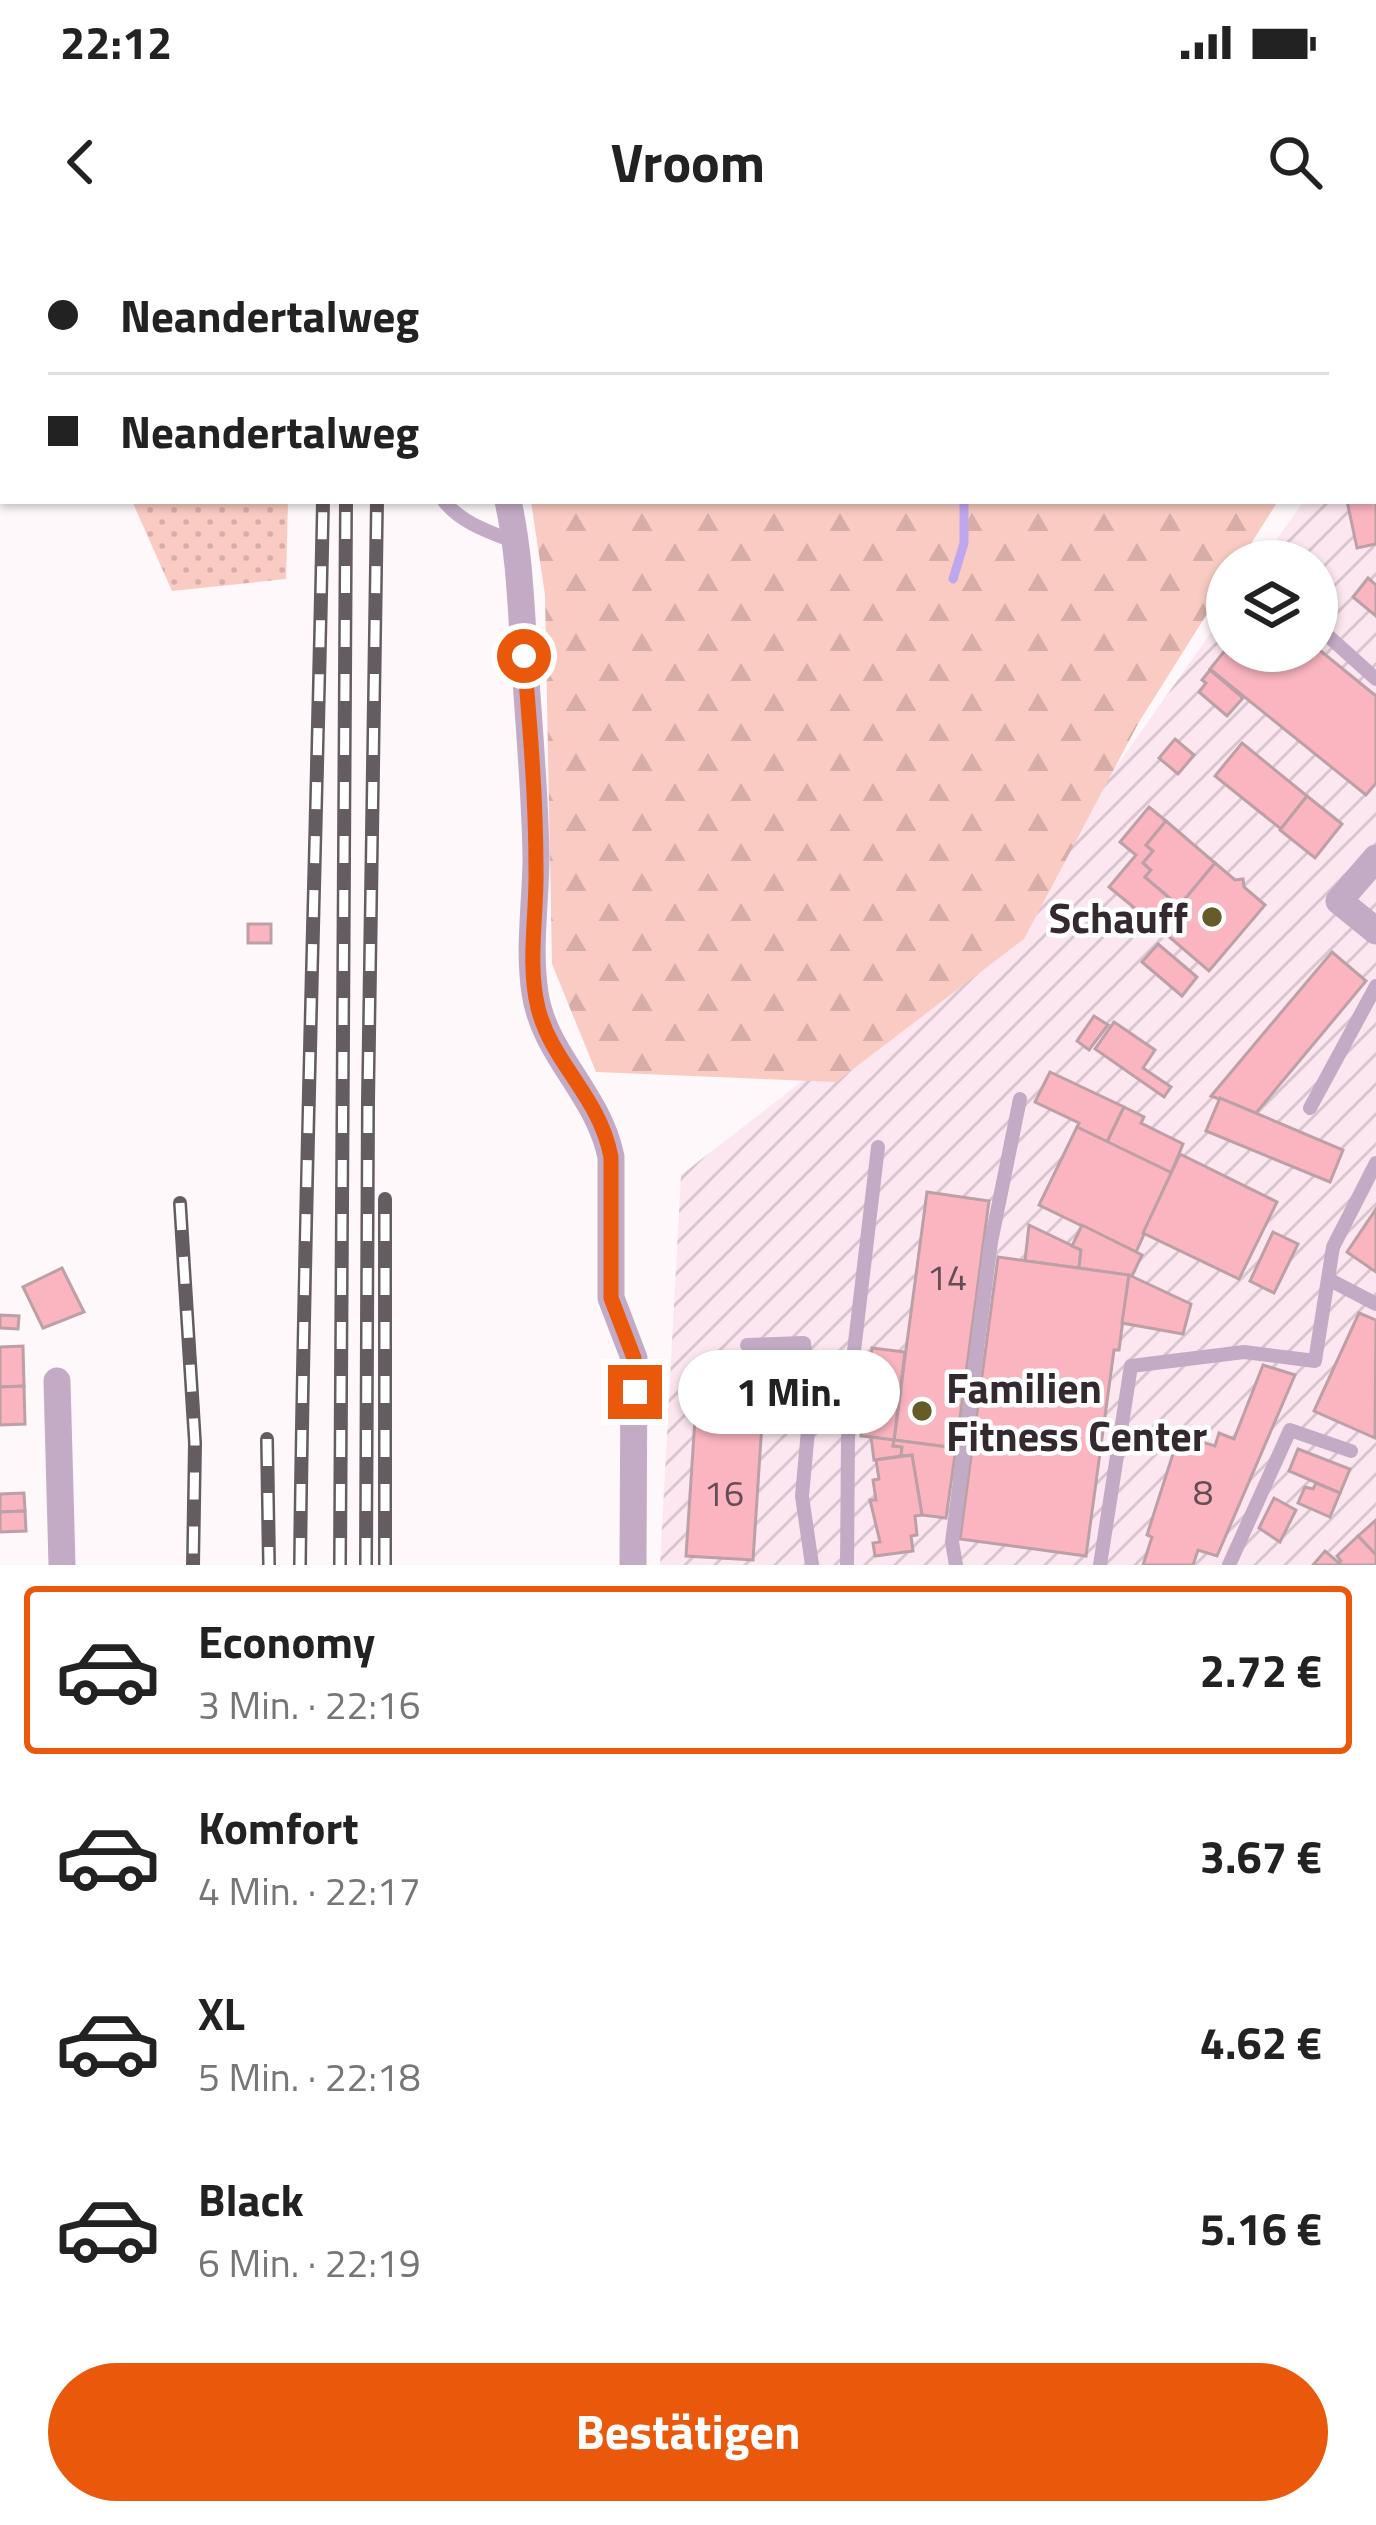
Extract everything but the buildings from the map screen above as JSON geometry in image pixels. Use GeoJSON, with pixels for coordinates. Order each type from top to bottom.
{"type":"FeatureCollection","features":[{"type":"Feature","properties":{"kind":"street"},"geometry":{"type":"LineString","coordinates":[[509,504],[536,818],[534,990],[546,1034],[596,1110],[611,1157],[611,1298],[634,1358],[633,1565]]}},
{"type":"Feature","properties":{"kind":"street"},"geometry":{"type":"LineString","coordinates":[[1376,858],[1339,901],[1376,931]]}},
{"type":"Feature","properties":{"kind":"street"},"geometry":{"type":"LineString","coordinates":[[57,1381],[62,1565]]}},
{"type":"Feature","properties":{"kind":"lane"},"geometry":{"type":"LineString","coordinates":[[446,504],[477,527],[515,542]]}},
{"type":"Feature","properties":{"kind":"lane"},"geometry":{"type":"LineString","coordinates":[[1338,645],[1376,680]]}},
{"type":"Feature","properties":{"kind":"lane"},"geometry":{"type":"LineString","coordinates":[[1310,1108],[1376,986]]}},
{"type":"Feature","properties":{"kind":"lane"},"geometry":{"type":"LineString","coordinates":[[956,1565],[952,1542],[988,1265],[1020,1099]]}},
{"type":"Feature","properties":{"kind":"lane"},"geometry":{"type":"LineString","coordinates":[[848,1565],[854,1351],[878,1147]]}},
{"type":"Feature","properties":{"kind":"lane"},"geometry":{"type":"LineString","coordinates":[[1100,1565],[1131,1366],[1244,1352],[1315,1361],[1333,1247],[1376,1163]]}},
{"type":"Feature","properties":{"kind":"lane"},"geometry":{"type":"LineString","coordinates":[[1328,1279],[1376,1304]]}},
{"type":"Feature","properties":{"kind":"lane"},"geometry":{"type":"LineString","coordinates":[[747,1345],[804,1343],[811,1398],[802,1496],[812,1565]]}},
{"type":"Feature","properties":{"kind":"lane"},"geometry":{"type":"LineString","coordinates":[[1229,1565],[1290,1430],[1351,1451]]}},
{"type":"Feature","properties":{"kind":"shaded area"},"geometry":{"type":"Polygon","coordinates":[[[1302,504],[1376,504],[1376,1565],[660,1565],[681,1175],[1005,924],[1206,640],[1206,672],[1338,672],[1338,540],[1276,540],[1302,504]]]}},
{"type":"Feature","properties":{"kind":"green space"},"geometry":{"type":"Polygon","coordinates":[[[133,504],[288,504],[286,579],[172,591],[133,504]]]}},
{"type":"Feature","properties":{"kind":"green space"},"geometry":{"type":"Polygon","coordinates":[[[531,504],[1276,504],[1253,540],[1206,540],[1206,615],[1139,722],[1024,939],[836,1082],[596,1072],[552,964],[545,595],[531,504]]]}},
{"type":"Feature","properties":{"kind":"waterway"},"geometry":{"type":"LineString","coordinates":[[953,579],[964,543],[964,504]]}},
{"type":"Feature","properties":{"kind":"railway"},"geometry":{"type":"LineString","coordinates":[[300,1565],[323,504]]}},
{"type":"Feature","properties":{"kind":"railway"},"geometry":{"type":"LineString","coordinates":[[340,1565],[346,504]]}},
{"type":"Feature","properties":{"kind":"railway"},"geometry":{"type":"LineString","coordinates":[[366,1565],[377,504]]}},
{"type":"Feature","properties":{"kind":"railway"},"geometry":{"type":"LineString","coordinates":[[385,1199],[385,1565]]}},
{"type":"Feature","properties":{"kind":"railway"},"geometry":{"type":"LineString","coordinates":[[180,1203],[195,1443],[193,1565]]}},
{"type":"Feature","properties":{"kind":"railway"},"geometry":{"type":"LineString","coordinates":[[267,1439],[269,1565]]}},
{"type":"Feature","properties":{"kind":"place","name":"Schauff"},"geometry":{"type":"Point","coordinates":[1212,917]}},
{"type":"Feature","properties":{"kind":"place","name":"Familien Fitness Center"},"geometry":{"type":"Point","coordinates":[922,1411]}},
{"type":"Feature","properties":{"kind":"route"},"geometry":{"type":"LineString","coordinates":[[524,656],[536,818],[534,990],[546,1034],[607,1134],[611,1298],[634,1358],[635,1392]]}}]}
